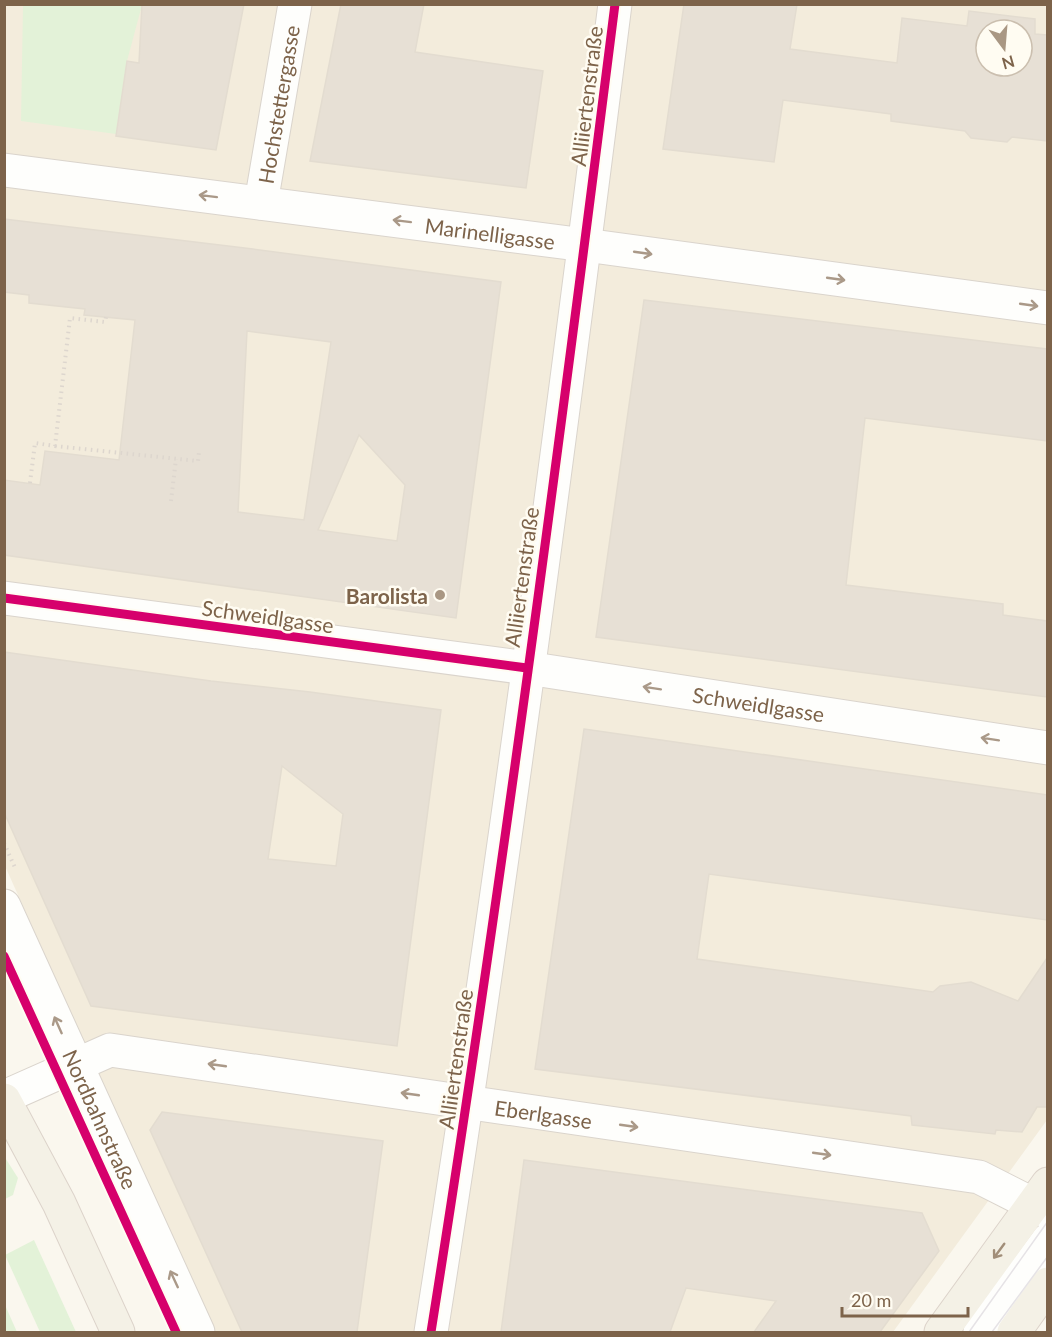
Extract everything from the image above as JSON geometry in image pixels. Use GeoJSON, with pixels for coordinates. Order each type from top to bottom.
{"type":"FeatureCollection","features":[{"type":"Feature","properties":{"kind":"main road"},"geometry":{"type":"LineString","coordinates":[[4,1099],[58,1203],[118,1332]]}},
{"type":"Feature","properties":{"kind":"main road"},"geometry":{"type":"LineString","coordinates":[[980,1327],[1043,1200]]}},
{"type":"Feature","properties":{"kind":"main road"},"geometry":{"type":"LineString","coordinates":[[980,1327],[1047,1284]]}},
{"type":"Feature","properties":{"kind":"street","name":"Hochstettergasse"},"geometry":{"type":"LineString","coordinates":[[261,203],[295,4]]}},
{"type":"Feature","properties":{"kind":"street","name":"Alliiertenstraße"},"geometry":{"type":"LineString","coordinates":[[431,1332],[468,1102],[585,245],[615,4]]}},
{"type":"Feature","properties":{"kind":"street","name":"Marinelligasse"},"geometry":{"type":"LineString","coordinates":[[4,170],[585,245],[1047,308]]}},
{"type":"Feature","properties":{"kind":"street","name":"Schweidlgasse"},"geometry":{"type":"LineString","coordinates":[[4,598],[527,668],[1047,748]]}},
{"type":"Feature","properties":{"kind":"street","name":"Nordbahnstraße"},"geometry":{"type":"LineString","coordinates":[[4,906],[198,1332]]}},
{"type":"Feature","properties":{"kind":"street","name":"Eberlgasse"},"geometry":{"type":"LineString","coordinates":[[4,1099],[110,1050],[979,1177],[1043,1200]]}},
{"type":"Feature","properties":{"kind":"street"},"geometry":{"type":"LineString","coordinates":[[980,1327],[1047,1239]]}},
{"type":"Feature","properties":{"kind":"path"},"geometry":{"type":"LineString","coordinates":[[55,446],[70,318],[105,322],[106,317]]}},
{"type":"Feature","properties":{"kind":"path"},"geometry":{"type":"LineString","coordinates":[[30,483],[35,443],[198,461],[199,452]]}},
{"type":"Feature","properties":{"kind":"path"},"geometry":{"type":"LineString","coordinates":[[171,501],[176,459]]}},
{"type":"Feature","properties":{"kind":"shaded area"},"geometry":{"type":"Polygon","coordinates":[[[4,5],[1047,5],[1047,1120],[893,1332],[214,1332],[5,866],[4,5]]]}},
{"type":"Feature","properties":{"kind":"green space"},"geometry":{"type":"Polygon","coordinates":[[[23,5],[142,5],[127,61],[116,134],[21,121],[23,5]]]}},
{"type":"Feature","properties":{"kind":"green space"},"geometry":{"type":"Polygon","coordinates":[[[4,1156],[18,1178],[13,1195],[5,1199],[4,1156]]]}},
{"type":"Feature","properties":{"kind":"green space"},"geometry":{"type":"Polygon","coordinates":[[[34,1240],[76,1332],[40,1332],[5,1255],[34,1240]]]}},
{"type":"Feature","properties":{"kind":"green space"},"geometry":{"type":"Polygon","coordinates":[[[5,1305],[17,1332],[5,1332],[5,1305]]]}},
{"type":"Feature","properties":{"kind":"building"},"geometry":{"type":"Polygon","coordinates":[[[142,4],[244,4],[216,150],[116,136],[127,61],[139,63],[142,4]]]}},
{"type":"Feature","properties":{"kind":"building"},"geometry":{"type":"Polygon","coordinates":[[[341,4],[424,4],[415,52],[543,71],[526,188],[310,161],[341,4]]]}},
{"type":"Feature","properties":{"kind":"building"},"geometry":{"type":"Polygon","coordinates":[[[684,4],[797,4],[790,49],[897,63],[902,18],[967,26],[969,11],[1027,18],[974,18],[974,78],[1034,78],[1034,19],[1035,34],[1047,35],[1047,141],[1012,137],[1007,142],[971,138],[965,131],[891,121],[891,114],[783,100],[774,162],[663,149],[684,4]]]}},
{"type":"Feature","properties":{"kind":"building"},"geometry":{"type":"Polygon","coordinates":[[[4,219],[501,282],[456,618],[4,555],[4,480],[40,485],[45,451],[119,460],[135,320],[84,315],[85,309],[29,303],[29,295],[4,292],[4,219]],[[247,331],[238,512],[304,520],[331,342],[247,331]],[[359,435],[318,530],[397,541],[405,485],[359,435]]]}},
{"type":"Feature","properties":{"kind":"building"},"geometry":{"type":"Polygon","coordinates":[[[644,300],[1047,349],[1047,441],[865,418],[846,585],[1003,604],[1003,615],[1047,621],[1047,697],[596,637],[644,300]]]}},
{"type":"Feature","properties":{"kind":"building"},"geometry":{"type":"Polygon","coordinates":[[[4,652],[441,710],[397,1046],[91,1006],[4,812],[4,652]],[[282,766],[268,859],[336,866],[343,814],[282,766]]]}},
{"type":"Feature","properties":{"kind":"building"},"geometry":{"type":"Polygon","coordinates":[[[584,729],[1047,795],[1047,920],[709,874],[697,959],[933,992],[940,986],[971,982],[1018,1001],[1047,958],[1047,1107],[1037,1107],[1022,1132],[996,1130],[995,1134],[912,1125],[911,1116],[535,1069],[584,729]]]}},
{"type":"Feature","properties":{"kind":"building"},"geometry":{"type":"Polygon","coordinates":[[[162,1112],[383,1141],[357,1332],[242,1332],[150,1130],[162,1112]]]}},
{"type":"Feature","properties":{"kind":"building"},"geometry":{"type":"Polygon","coordinates":[[[524,1160],[922,1213],[939,1251],[880,1332],[754,1332],[776,1301],[686,1288],[670,1332],[501,1332],[524,1160]]]}},
{"type":"Feature","properties":{"kind":"tram line"},"geometry":{"type":"LineString","coordinates":[[969,1332],[1048,1221]]}},
{"type":"Feature","properties":{"kind":"tram line"},"geometry":{"type":"LineString","coordinates":[[992,1332],[1048,1256]]}},
{"type":"Feature","properties":{"kind":"cycle path"},"geometry":{"type":"LineString","coordinates":[[431,1332],[457,1167],[528,669],[615,4]]}},
{"type":"Feature","properties":{"kind":"cycle path"},"geometry":{"type":"LineString","coordinates":[[4,598],[527,668]]}},
{"type":"Feature","properties":{"kind":"cycle path"},"geometry":{"type":"LineString","coordinates":[[4,956],[176,1332]]}},
{"type":"Feature","properties":{"kind":"place","name":"Barolista"},"geometry":{"type":"Point","coordinates":[440,595]}}]}
